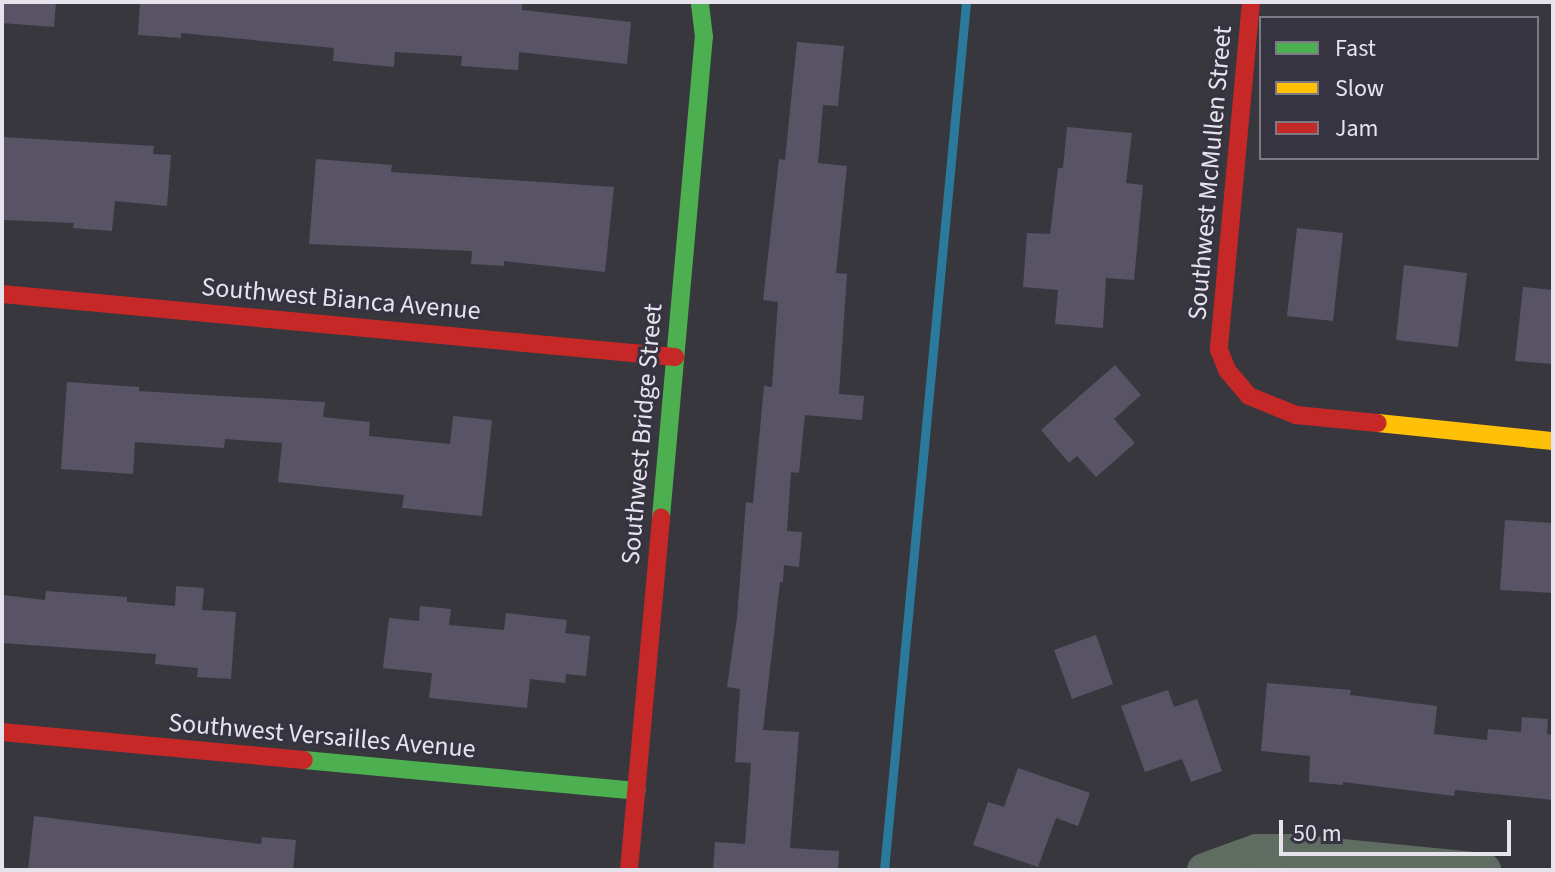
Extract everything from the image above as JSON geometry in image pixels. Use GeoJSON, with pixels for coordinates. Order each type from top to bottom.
{"type":"FeatureCollection","features":[{"type":"Feature","properties":{"kind":"street","name":"Southwest Bridge Street"},"geometry":{"type":"LineString","coordinates":[[629,870],[704,37],[700,2]]}},
{"type":"Feature","properties":{"kind":"street","name":"Southwest McMullen Street"},"geometry":{"type":"LineString","coordinates":[[1251,2],[1219,350],[1227,370],[1249,396],[1296,415],[1553,441]]}},
{"type":"Feature","properties":{"kind":"street","name":"Southwest Bianca Avenue"},"geometry":{"type":"LineString","coordinates":[[2,294],[675,357]]}},
{"type":"Feature","properties":{"kind":"street","name":"Southwest Versailles Avenue"},"geometry":{"type":"LineString","coordinates":[[2,732],[637,791]]}},
{"type":"Feature","properties":{"kind":"street"},"geometry":{"type":"LineString","coordinates":[[1204,870],[1257,851],[1291,851],[1484,870]]}},
{"type":"Feature","properties":{"kind":"building"},"geometry":{"type":"Polygon","coordinates":[[[2,2],[56,2],[54,27],[2,23],[2,2]]]}},
{"type":"Feature","properties":{"kind":"building"},"geometry":{"type":"Polygon","coordinates":[[[140,2],[522,2],[522,10],[631,22],[627,64],[519,52],[518,70],[461,66],[462,56],[395,52],[394,67],[333,61],[334,48],[181,33],[181,38],[138,35],[140,2]]]}},
{"type":"Feature","properties":{"kind":"building"},"geometry":{"type":"Polygon","coordinates":[[[797,42],[844,46],[838,106],[823,105],[818,163],[847,166],[836,273],[847,274],[839,394],[864,396],[862,420],[805,415],[799,473],[791,472],[787,531],[802,532],[799,567],[784,565],[783,582],[780,582],[763,730],[799,732],[790,848],[839,851],[838,870],[713,870],[715,842],[745,844],[751,763],[735,762],[740,689],[727,687],[737,617],[746,502],[753,503],[764,386],[772,387],[778,302],[763,300],[779,159],[785,160],[797,42]]]}},
{"type":"Feature","properties":{"kind":"building"},"geometry":{"type":"Polygon","coordinates":[[[1067,127],[1132,133],[1126,183],[1143,185],[1134,280],[1106,278],[1103,328],[1055,324],[1058,290],[1023,287],[1027,233],[1050,234],[1058,168],[1063,168],[1067,127]]]}},
{"type":"Feature","properties":{"kind":"building"},"geometry":{"type":"Polygon","coordinates":[[[2,137],[154,146],[153,154],[171,155],[167,206],[115,201],[112,231],[73,228],[74,223],[4,220],[2,137]]]}},
{"type":"Feature","properties":{"kind":"building"},"geometry":{"type":"Polygon","coordinates":[[[316,159],[392,165],[391,172],[614,187],[605,272],[504,261],[504,266],[471,264],[472,251],[309,244],[316,159]]]}},
{"type":"Feature","properties":{"kind":"building"},"geometry":{"type":"Polygon","coordinates":[[[1297,228],[1343,233],[1333,321],[1287,316],[1297,228]]]}},
{"type":"Feature","properties":{"kind":"building"},"geometry":{"type":"Polygon","coordinates":[[[1404,265],[1467,273],[1458,347],[1396,340],[1404,265]]]}},
{"type":"Feature","properties":{"kind":"building"},"geometry":{"type":"Polygon","coordinates":[[[1523,287],[1553,290],[1553,364],[1515,361],[1523,287]]]}},
{"type":"Feature","properties":{"kind":"building"},"geometry":{"type":"Polygon","coordinates":[[[1115,365],[1141,395],[1114,419],[1135,443],[1096,477],[1077,456],[1069,463],[1041,430],[1115,365]]]}},
{"type":"Feature","properties":{"kind":"building"},"geometry":{"type":"Polygon","coordinates":[[[67,382],[139,387],[139,391],[325,402],[323,417],[370,422],[369,436],[450,444],[453,416],[492,420],[482,516],[402,508],[404,495],[278,482],[282,443],[225,439],[224,448],[135,442],[133,474],[61,469],[67,382]]]}},
{"type":"Feature","properties":{"kind":"building"},"geometry":{"type":"Polygon","coordinates":[[[1505,520],[1553,523],[1553,593],[1500,590],[1505,520]]]}},
{"type":"Feature","properties":{"kind":"building"},"geometry":{"type":"Polygon","coordinates":[[[176,586],[204,588],[202,610],[236,612],[231,679],[197,677],[198,668],[155,664],[156,654],[2,643],[2,595],[45,600],[46,591],[127,597],[127,602],[175,606],[176,586]]]}},
{"type":"Feature","properties":{"kind":"building"},"geometry":{"type":"Polygon","coordinates":[[[420,606],[451,609],[449,625],[504,630],[506,613],[567,620],[565,633],[590,636],[586,676],[566,674],[565,683],[530,679],[527,708],[429,698],[432,673],[383,668],[389,618],[419,621],[420,606]]]}},
{"type":"Feature","properties":{"kind":"building"},"geometry":{"type":"Polygon","coordinates":[[[1096,635],[1113,684],[1072,699],[1054,650],[1096,635]]]}},
{"type":"Feature","properties":{"kind":"building"},"geometry":{"type":"Polygon","coordinates":[[[1267,683],[1351,690],[1350,695],[1437,706],[1434,734],[1487,740],[1488,729],[1521,732],[1522,717],[1548,719],[1547,734],[1553,735],[1553,800],[1455,790],[1454,796],[1343,782],[1343,785],[1309,782],[1310,756],[1261,751],[1267,683]]]}},
{"type":"Feature","properties":{"kind":"building"},"geometry":{"type":"Polygon","coordinates":[[[1168,690],[1174,707],[1197,699],[1222,771],[1191,782],[1182,759],[1145,772],[1121,706],[1168,690]]]}},
{"type":"Feature","properties":{"kind":"building"},"geometry":{"type":"Polygon","coordinates":[[[1018,768],[1090,793],[1078,826],[1056,818],[1038,867],[973,845],[988,802],[1004,807],[1018,768]]]}},
{"type":"Feature","properties":{"kind":"building"},"geometry":{"type":"Polygon","coordinates":[[[34,816],[261,844],[262,837],[296,840],[293,870],[28,870],[34,816]]]}},
{"type":"Feature","properties":{"kind":"waterway"},"geometry":{"type":"LineString","coordinates":[[884,870],[966,2]]}},
{"type":"Feature","properties":{"kind":"traffic: fast"},"geometry":{"type":"LineString","coordinates":[[661,517],[704,37],[700,2]]}},
{"type":"Feature","properties":{"kind":"traffic: fast"},"geometry":{"type":"LineString","coordinates":[[304,760],[637,791]]}},
{"type":"Feature","properties":{"kind":"traffic: slow"},"geometry":{"type":"LineString","coordinates":[[1378,423],[1553,441]]}},
{"type":"Feature","properties":{"kind":"traffic: jam"},"geometry":{"type":"LineString","coordinates":[[1251,2],[1219,350],[1227,370],[1249,396],[1296,415],[1378,423]]}},
{"type":"Feature","properties":{"kind":"traffic: jam"},"geometry":{"type":"LineString","coordinates":[[2,294],[675,357]]}},
{"type":"Feature","properties":{"kind":"traffic: jam"},"geometry":{"type":"LineString","coordinates":[[629,870],[661,517]]}},
{"type":"Feature","properties":{"kind":"traffic: jam"},"geometry":{"type":"LineString","coordinates":[[2,732],[304,760]]}}]}
